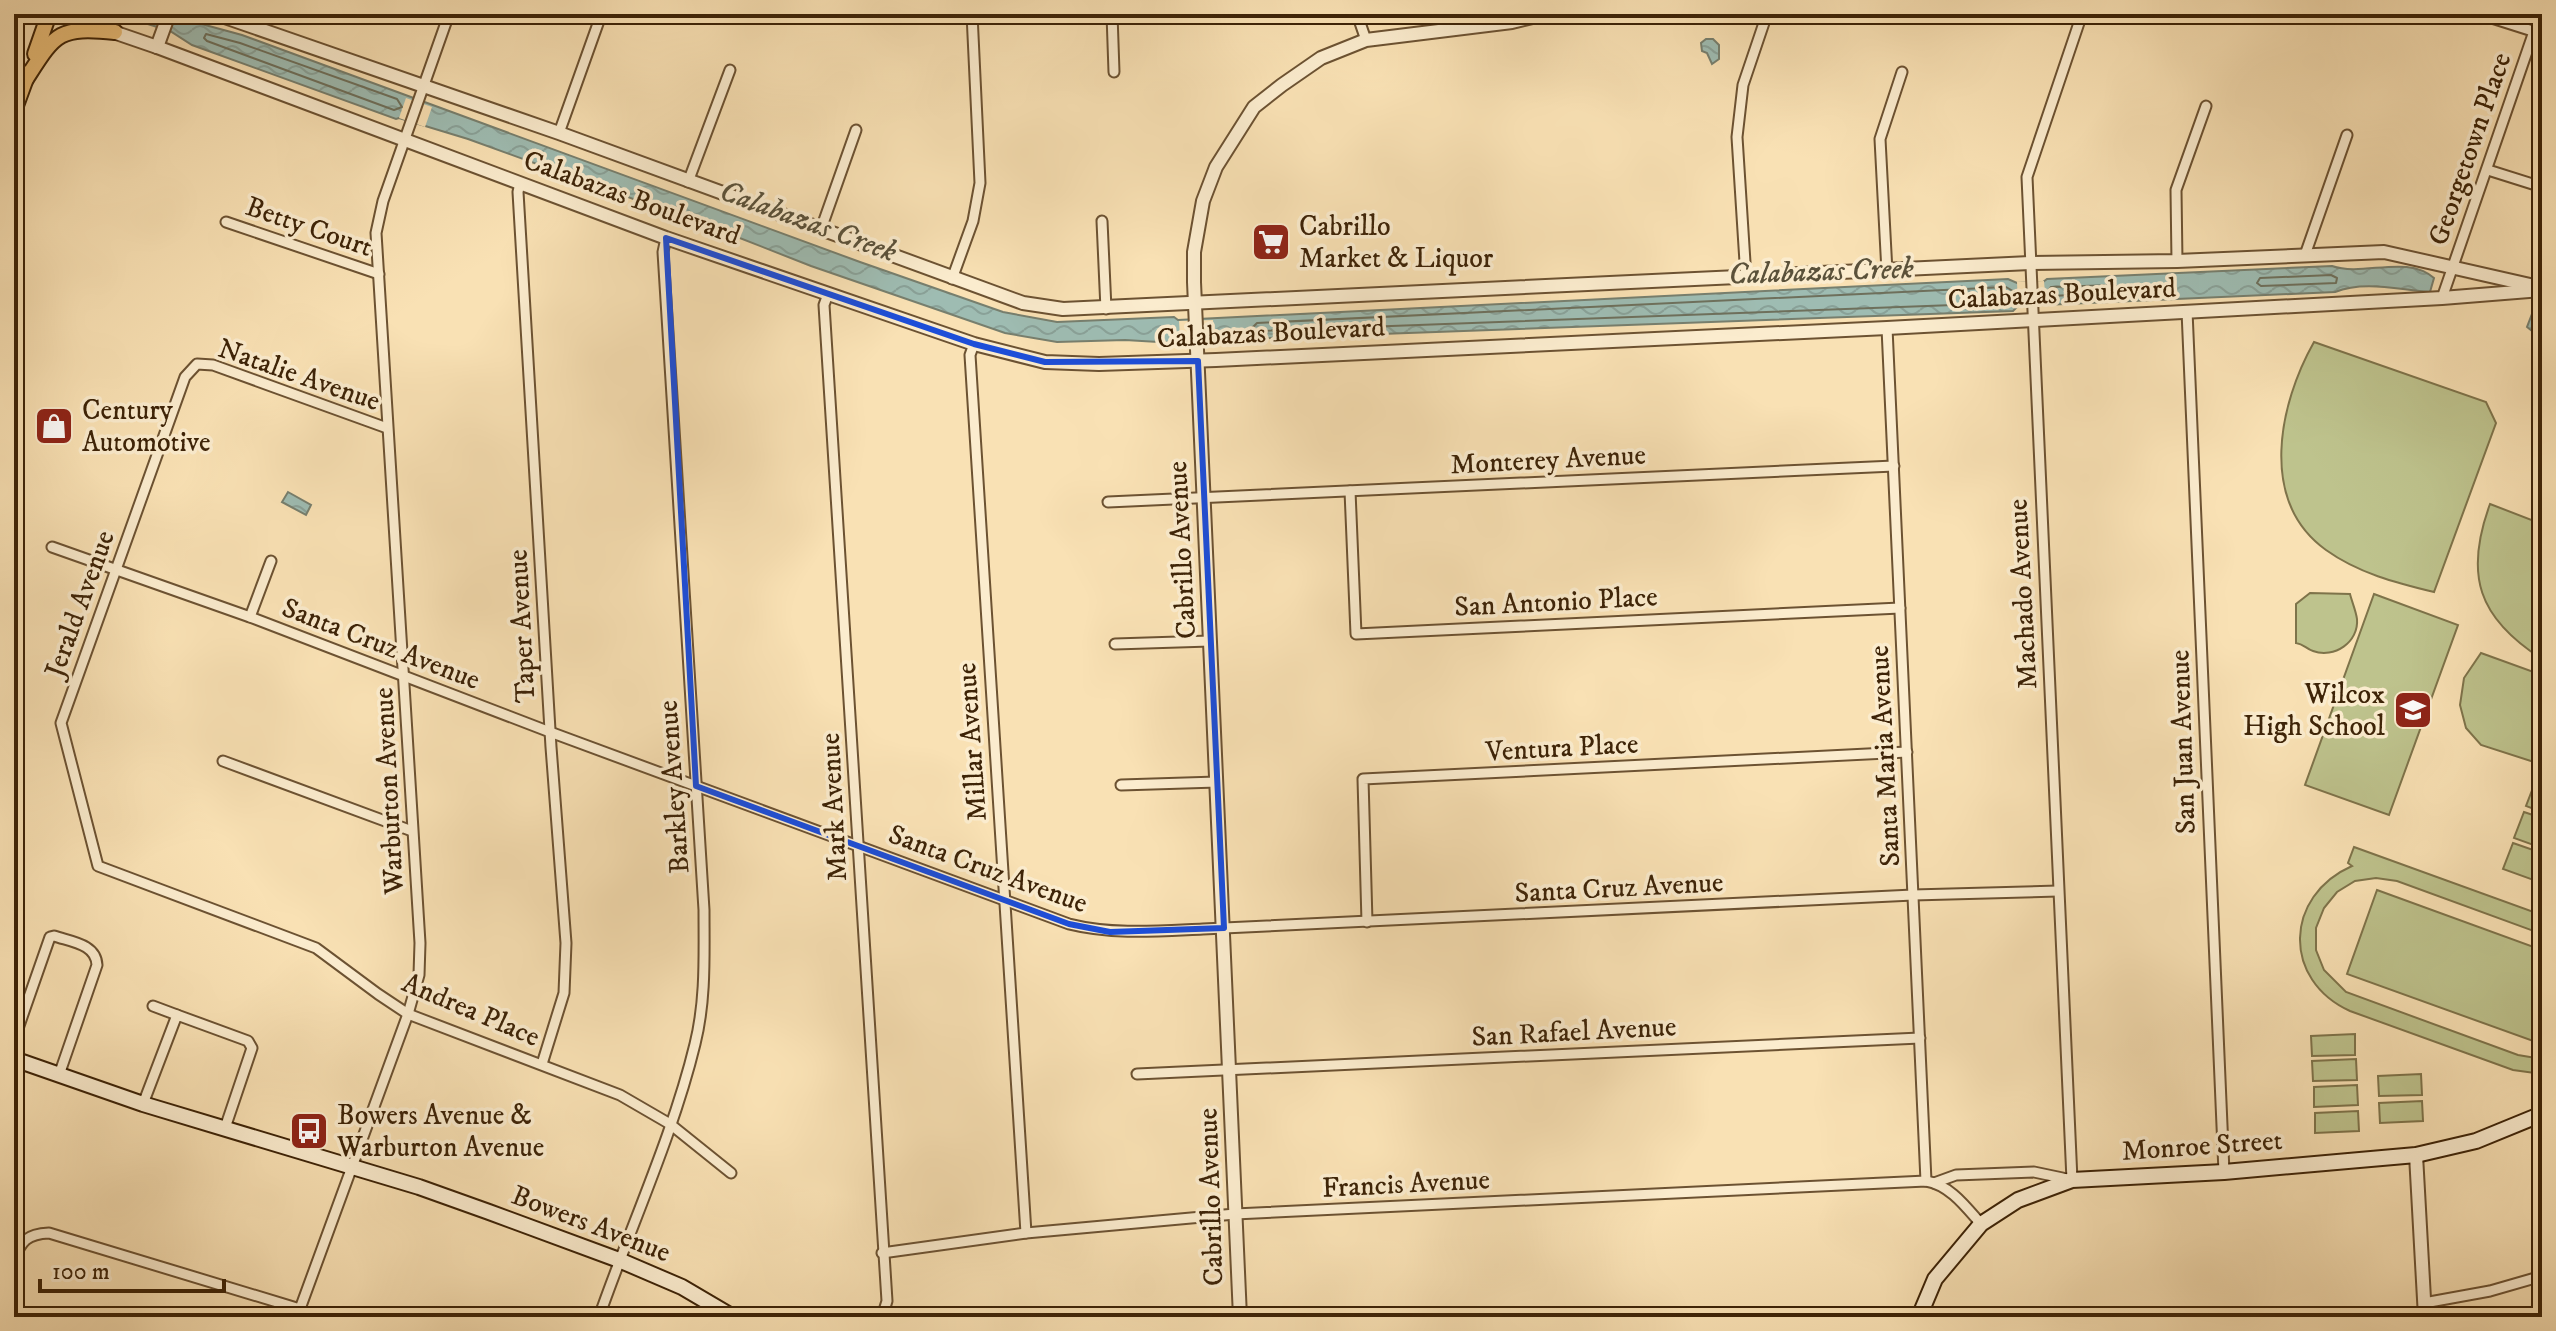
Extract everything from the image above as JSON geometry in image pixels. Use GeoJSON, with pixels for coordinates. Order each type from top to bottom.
{"type":"FeatureCollection","features":[{"type":"Feature","properties":{"kind":"main road"},"geometry":{"type":"LineString","coordinates":[[14,27],[19,14]]}},
{"type":"Feature","properties":{"kind":"main road"},"geometry":{"type":"LineString","coordinates":[[14,111],[49,14]]}},
{"type":"Feature","properties":{"kind":"main road"},"geometry":{"type":"LineString","coordinates":[[26,79],[48,44],[61,34],[74,30],[115,32]]}},
{"type":"Feature","properties":{"kind":"main road","name":"Bowers Avenue"},"geometry":{"type":"LineString","coordinates":[[14,1059],[143,1104],[419,1187],[619,1260],[682,1287],[733,1317]]}},
{"type":"Feature","properties":{"kind":"main road","name":"Monroe Street"},"geometry":{"type":"LineString","coordinates":[[1919,1317],[1935,1279],[1981,1224],[2018,1200],[2072,1180],[2224,1172],[2416,1155],[2476,1141],[2542,1114]]}},
{"type":"Feature","properties":{"kind":"street","name":"Calabazas Boulevard"},"geometry":{"type":"LineString","coordinates":[[61,14],[666,238],[974,344],[1045,362],[1198,361],[1887,328],[2032,312],[2187,311],[2442,298],[2542,289]]}},
{"type":"Feature","properties":{"kind":"street","name":"Calabazas Boulevard"},"geometry":{"type":"LineString","coordinates":[[216,14],[559,133],[952,279],[1023,303],[1063,309],[2030,263],[2177,261],[2384,252],[2542,289]]}},
{"type":"Feature","properties":{"kind":"street","name":"Warburton Avenue"},"geometry":{"type":"LineString","coordinates":[[298,1313],[408,1014],[419,975],[376,233],[383,201],[449,14]]}},
{"type":"Feature","properties":{"kind":"street"},"geometry":{"type":"LineString","coordinates":[[952,279],[973,221],[980,183],[972,14]]}},
{"type":"Feature","properties":{"kind":"street"},"geometry":{"type":"LineString","coordinates":[[1112,14],[1114,72]]}},
{"type":"Feature","properties":{"kind":"street"},"geometry":{"type":"LineString","coordinates":[[1357,14],[1366,40]]}},
{"type":"Feature","properties":{"kind":"street","name":"Cabrillo Avenue"},"geometry":{"type":"LineString","coordinates":[[1240,1317],[1196,320],[1194,252],[1203,201],[1216,167],[1254,107],[1321,58],[1366,40],[1512,22],[1545,14]]}},
{"type":"Feature","properties":{"kind":"street"},"geometry":{"type":"LineString","coordinates":[[1746,278],[1737,137],[1743,85],[1767,14]]}},
{"type":"Feature","properties":{"kind":"street","name":"Machado Avenue"},"geometry":{"type":"LineString","coordinates":[[2072,1180],[2027,177],[2082,14]]}},
{"type":"Feature","properties":{"kind":"street"},"geometry":{"type":"LineString","coordinates":[[2479,14],[2538,32]]}},
{"type":"Feature","properties":{"kind":"street","name":"Georgetown Place"},"geometry":{"type":"LineString","coordinates":[[2442,298],[2538,32],[2540,14]]}},
{"type":"Feature","properties":{"kind":"street"},"geometry":{"type":"LineString","coordinates":[[559,133],[600,18]]}},
{"type":"Feature","properties":{"kind":"street"},"geometry":{"type":"LineString","coordinates":[[157,47],[167,19]]}},
{"type":"Feature","properties":{"kind":"street"},"geometry":{"type":"LineString","coordinates":[[688,182],[730,70]]}},
{"type":"Feature","properties":{"kind":"street"},"geometry":{"type":"LineString","coordinates":[[1887,272],[1880,139],[1902,72]]}},
{"type":"Feature","properties":{"kind":"street"},"geometry":{"type":"LineString","coordinates":[[2177,261],[2176,190],[2206,106]]}},
{"type":"Feature","properties":{"kind":"street"},"geometry":{"type":"LineString","coordinates":[[821,229],[856,130]]}},
{"type":"Feature","properties":{"kind":"street"},"geometry":{"type":"LineString","coordinates":[[2305,255],[2347,135]]}},
{"type":"Feature","properties":{"kind":"street"},"geometry":{"type":"LineString","coordinates":[[2488,170],[2542,187]]}},
{"type":"Feature","properties":{"kind":"street","name":"Taper Avenue"},"geometry":{"type":"LineString","coordinates":[[520,183],[550,732],[566,943],[564,993],[542,1064]]}},
{"type":"Feature","properties":{"kind":"street"},"geometry":{"type":"LineString","coordinates":[[1102,221],[1106,309]]}},
{"type":"Feature","properties":{"kind":"street","name":"Betty Court"},"geometry":{"type":"LineString","coordinates":[[226,222],[379,274]]}},
{"type":"Feature","properties":{"kind":"street","name":"Barkley Avenue"},"geometry":{"type":"LineString","coordinates":[[599,1317],[670,1124],[695,1044],[704,986],[704,910],[664,268],[666,238]]}},
{"type":"Feature","properties":{"kind":"street","name":"Mark Avenue"},"geometry":{"type":"LineString","coordinates":[[828,294],[824,305],[887,1301],[882,1317]]}},
{"type":"Feature","properties":{"kind":"street","name":"San Juan Avenue"},"geometry":{"type":"LineString","coordinates":[[2187,311],[2224,1172]]}},
{"type":"Feature","properties":{"kind":"street","name":"Santa Maria Avenue"},"geometry":{"type":"LineString","coordinates":[[1887,328],[1920,1038],[1930,1182]]}},
{"type":"Feature","properties":{"kind":"street","name":"Millar Avenue"},"geometry":{"type":"LineString","coordinates":[[974,344],[970,355],[1026,1233]]}},
{"type":"Feature","properties":{"kind":"street","name":"Natalie Avenue"},"geometry":{"type":"LineString","coordinates":[[197,364],[213,365],[387,428]]}},
{"type":"Feature","properties":{"kind":"street","name":"Jerald Avenue"},"geometry":{"type":"LineString","coordinates":[[98,866],[61,723],[185,377],[197,364]]}},
{"type":"Feature","properties":{"kind":"street","name":"Monterey Avenue"},"geometry":{"type":"LineString","coordinates":[[1108,502],[1894,466]]}},
{"type":"Feature","properties":{"kind":"street","name":"San Antonio Place"},"geometry":{"type":"LineString","coordinates":[[1350,491],[1356,634],[1900,608]]}},
{"type":"Feature","properties":{"kind":"street","name":"Santa Cruz Avenue"},"geometry":{"type":"LineString","coordinates":[[52,547],[250,617],[550,732],[1090,930],[1224,928],[1913,895],[2058,891]]}},
{"type":"Feature","properties":{"kind":"street"},"geometry":{"type":"LineString","coordinates":[[250,617],[271,561]]}},
{"type":"Feature","properties":{"kind":"street"},"geometry":{"type":"LineString","coordinates":[[1115,644],[1210,641]]}},
{"type":"Feature","properties":{"kind":"street","name":"Ventura Place"},"geometry":{"type":"LineString","coordinates":[[1367,922],[1363,779],[1907,752]]}},
{"type":"Feature","properties":{"kind":"street"},"geometry":{"type":"LineString","coordinates":[[223,761],[412,831]]}},
{"type":"Feature","properties":{"kind":"street"},"geometry":{"type":"LineString","coordinates":[[1121,785],[1217,782]]}},
{"type":"Feature","properties":{"kind":"street","name":"Andrea Place"},"geometry":{"type":"LineString","coordinates":[[98,866],[316,948],[408,1014],[620,1095],[670,1124],[731,1173]]}},
{"type":"Feature","properties":{"kind":"street"},"geometry":{"type":"LineString","coordinates":[[14,1040],[50,937],[92,949],[97,956],[97,965],[59,1075]]}},
{"type":"Feature","properties":{"kind":"street"},"geometry":{"type":"LineString","coordinates":[[153,1006],[248,1041],[252,1048],[225,1128]]}},
{"type":"Feature","properties":{"kind":"street"},"geometry":{"type":"LineString","coordinates":[[143,1104],[177,1015]]}},
{"type":"Feature","properties":{"kind":"street","name":"San Rafael Avenue"},"geometry":{"type":"LineString","coordinates":[[1137,1074],[1920,1038]]}},
{"type":"Feature","properties":{"kind":"street"},"geometry":{"type":"LineString","coordinates":[[2416,1155],[2425,1317]]}},
{"type":"Feature","properties":{"kind":"street","name":"Francis Avenue"},"geometry":{"type":"LineString","coordinates":[[882,1253],[1026,1233],[1235,1214],[1930,1182],[1956,1175],[2034,1172],[2072,1180]]}},
{"type":"Feature","properties":{"kind":"street"},"geometry":{"type":"LineString","coordinates":[[1930,1182],[1957,1199],[1981,1224]]}},
{"type":"Feature","properties":{"kind":"street"},"geometry":{"type":"LineString","coordinates":[[14,1260],[19,1245],[34,1233],[49,1233],[298,1313]]}},
{"type":"Feature","properties":{"kind":"street"},"geometry":{"type":"LineString","coordinates":[[2424,1303],[2490,1291],[2542,1276]]}},
{"type":"Feature","properties":{"kind":"highlighted area"},"geometry":{"type":"Polygon","coordinates":[[[666,238],[974,344],[1045,362],[1198,361],[1224,928],[1110,932],[1069,924],[696,786],[666,238]]]}},
{"type":"Feature","properties":{"kind":"green space"},"geometry":{"type":"Polygon","coordinates":[[[2314,342],[2486,402],[2496,423],[2434,592],[2378,576],[2338,558],[2305,530],[2291,506],[2283,479],[2281,451],[2284,422],[2302,367],[2314,342]]]}},
{"type":"Feature","properties":{"kind":"green space"},"geometry":{"type":"Polygon","coordinates":[[[2490,504],[2542,524],[2542,659],[2503,627],[2482,593],[2478,552],[2490,504]]]}},
{"type":"Feature","properties":{"kind":"green space"},"geometry":{"type":"Polygon","coordinates":[[[2310,593],[2350,594],[2357,627],[2344,647],[2321,653],[2296,643],[2296,604],[2310,593]]]}},
{"type":"Feature","properties":{"kind":"green space"},"geometry":{"type":"Polygon","coordinates":[[[2374,594],[2458,625],[2389,815],[2305,785],[2374,594]]]}},
{"type":"Feature","properties":{"kind":"green space"},"geometry":{"type":"Polygon","coordinates":[[[2481,653],[2542,675],[2542,748],[2537,763],[2481,745],[2466,728],[2460,705],[2464,678],[2481,653]]]}},
{"type":"Feature","properties":{"kind":"green space"},"geometry":{"type":"Polygon","coordinates":[[[2536,780],[2542,782],[2542,812],[2526,806],[2536,780]]]}},
{"type":"Feature","properties":{"kind":"green space"},"geometry":{"type":"Polygon","coordinates":[[[2524,812],[2542,818],[2542,848],[2514,838],[2524,812]]]}},
{"type":"Feature","properties":{"kind":"green space"},"geometry":{"type":"Polygon","coordinates":[[[2513,843],[2542,853],[2542,883],[2503,869],[2513,843]]]}},
{"type":"Feature","properties":{"kind":"green space"},"geometry":{"type":"Polygon","coordinates":[[[2354,847],[2542,915],[2542,934],[2397,881],[2376,878],[2355,881],[2337,892],[2324,908],[2316,928],[2316,950],[2324,970],[2346,992],[2518,1055],[2542,1059],[2542,1074],[2513,1070],[2350,1011],[2328,997],[2312,979],[2303,959],[2300,938],[2304,917],[2313,897],[2330,880],[2352,866],[2348,863],[2354,847]]]}},
{"type":"Feature","properties":{"kind":"green space"},"geometry":{"type":"Polygon","coordinates":[[[2377,890],[2542,950],[2542,1025],[2536,1042],[2347,974],[2377,890]]]}},
{"type":"Feature","properties":{"kind":"green space"},"geometry":{"type":"Polygon","coordinates":[[[2355,1034],[2355,1055],[2312,1056],[2311,1036],[2355,1034]]]}},
{"type":"Feature","properties":{"kind":"green space"},"geometry":{"type":"Polygon","coordinates":[[[2356,1059],[2357,1080],[2313,1081],[2312,1061],[2356,1059]]]}},
{"type":"Feature","properties":{"kind":"green space"},"geometry":{"type":"Polygon","coordinates":[[[2421,1074],[2422,1095],[2379,1096],[2378,1076],[2421,1074]]]}},
{"type":"Feature","properties":{"kind":"green space"},"geometry":{"type":"Polygon","coordinates":[[[2357,1085],[2358,1105],[2314,1107],[2314,1087],[2357,1085]]]}},
{"type":"Feature","properties":{"kind":"green space"},"geometry":{"type":"Polygon","coordinates":[[[2422,1101],[2423,1121],[2380,1123],[2379,1103],[2422,1101]]]}},
{"type":"Feature","properties":{"kind":"green space"},"geometry":{"type":"Polygon","coordinates":[[[2358,1111],[2359,1131],[2315,1133],[2315,1113],[2358,1111]]]}},
{"type":"Feature","properties":{"kind":"water"},"geometry":{"type":"Polygon","coordinates":[[[116,14],[165,14],[242,35],[860,262],[1003,312],[1057,322],[1174,317],[1178,320],[2008,279],[2017,283],[2043,282],[2047,279],[2332,266],[2344,269],[2411,268],[2434,278],[2430,292],[2370,286],[2335,292],[2018,306],[2013,311],[1215,340],[1179,338],[1175,343],[1125,340],[1057,342],[1005,333],[811,266],[468,139],[396,119],[192,45],[170,31],[116,14]]]}},
{"type":"Feature","properties":{"kind":"water"},"geometry":{"type":"Polygon","coordinates":[[[1713,39],[1719,45],[1719,59],[1712,64],[1707,53],[1702,51],[1701,43],[1713,39]]]}},
{"type":"Feature","properties":{"kind":"water"},"geometry":{"type":"Polygon","coordinates":[[[2542,313],[2542,339],[2527,327],[2532,314],[2542,313]]]}},
{"type":"Feature","properties":{"kind":"water"},"geometry":{"type":"Polygon","coordinates":[[[288,492],[311,505],[306,515],[282,502],[288,492]]]}},
{"type":"Feature","properties":{"kind":"pier"},"geometry":{"type":"Polygon","coordinates":[[[406,98],[432,107],[425,127],[399,118],[406,98]]]}},
{"type":"Feature","properties":{"kind":"pier"},"geometry":{"type":"Polygon","coordinates":[[[2044,281],[2046,305],[2018,306],[2017,282],[2044,281]]]}},
{"type":"Feature","properties":{"kind":"pier"},"geometry":{"type":"Polygon","coordinates":[[[1213,320],[1214,336],[1180,338],[1179,321],[1213,320]]]}},
{"type":"Feature","properties":{"kind":"place","name":"Cabrillo Market & Liquor"},"geometry":{"type":"Point","coordinates":[1271,242]}},
{"type":"Feature","properties":{"kind":"place","name":"Century Automotive"},"geometry":{"type":"Point","coordinates":[54,426]}},
{"type":"Feature","properties":{"kind":"place","name":"Wilcox High School"},"geometry":{"type":"Point","coordinates":[2413,710]}},
{"type":"Feature","properties":{"kind":"place","name":"Bowers Avenue & Warburton Avenue"},"geometry":{"type":"Point","coordinates":[309,1131]}},
{"type":"Feature","properties":{"kind":"water label","name":"Calabazas Creek"},"geometry":{"type":"Point","coordinates":[808,222]}},
{"type":"Feature","properties":{"kind":"water label","name":"Calabazas Creek"},"geometry":{"type":"Point","coordinates":[1821,272]}}]}
